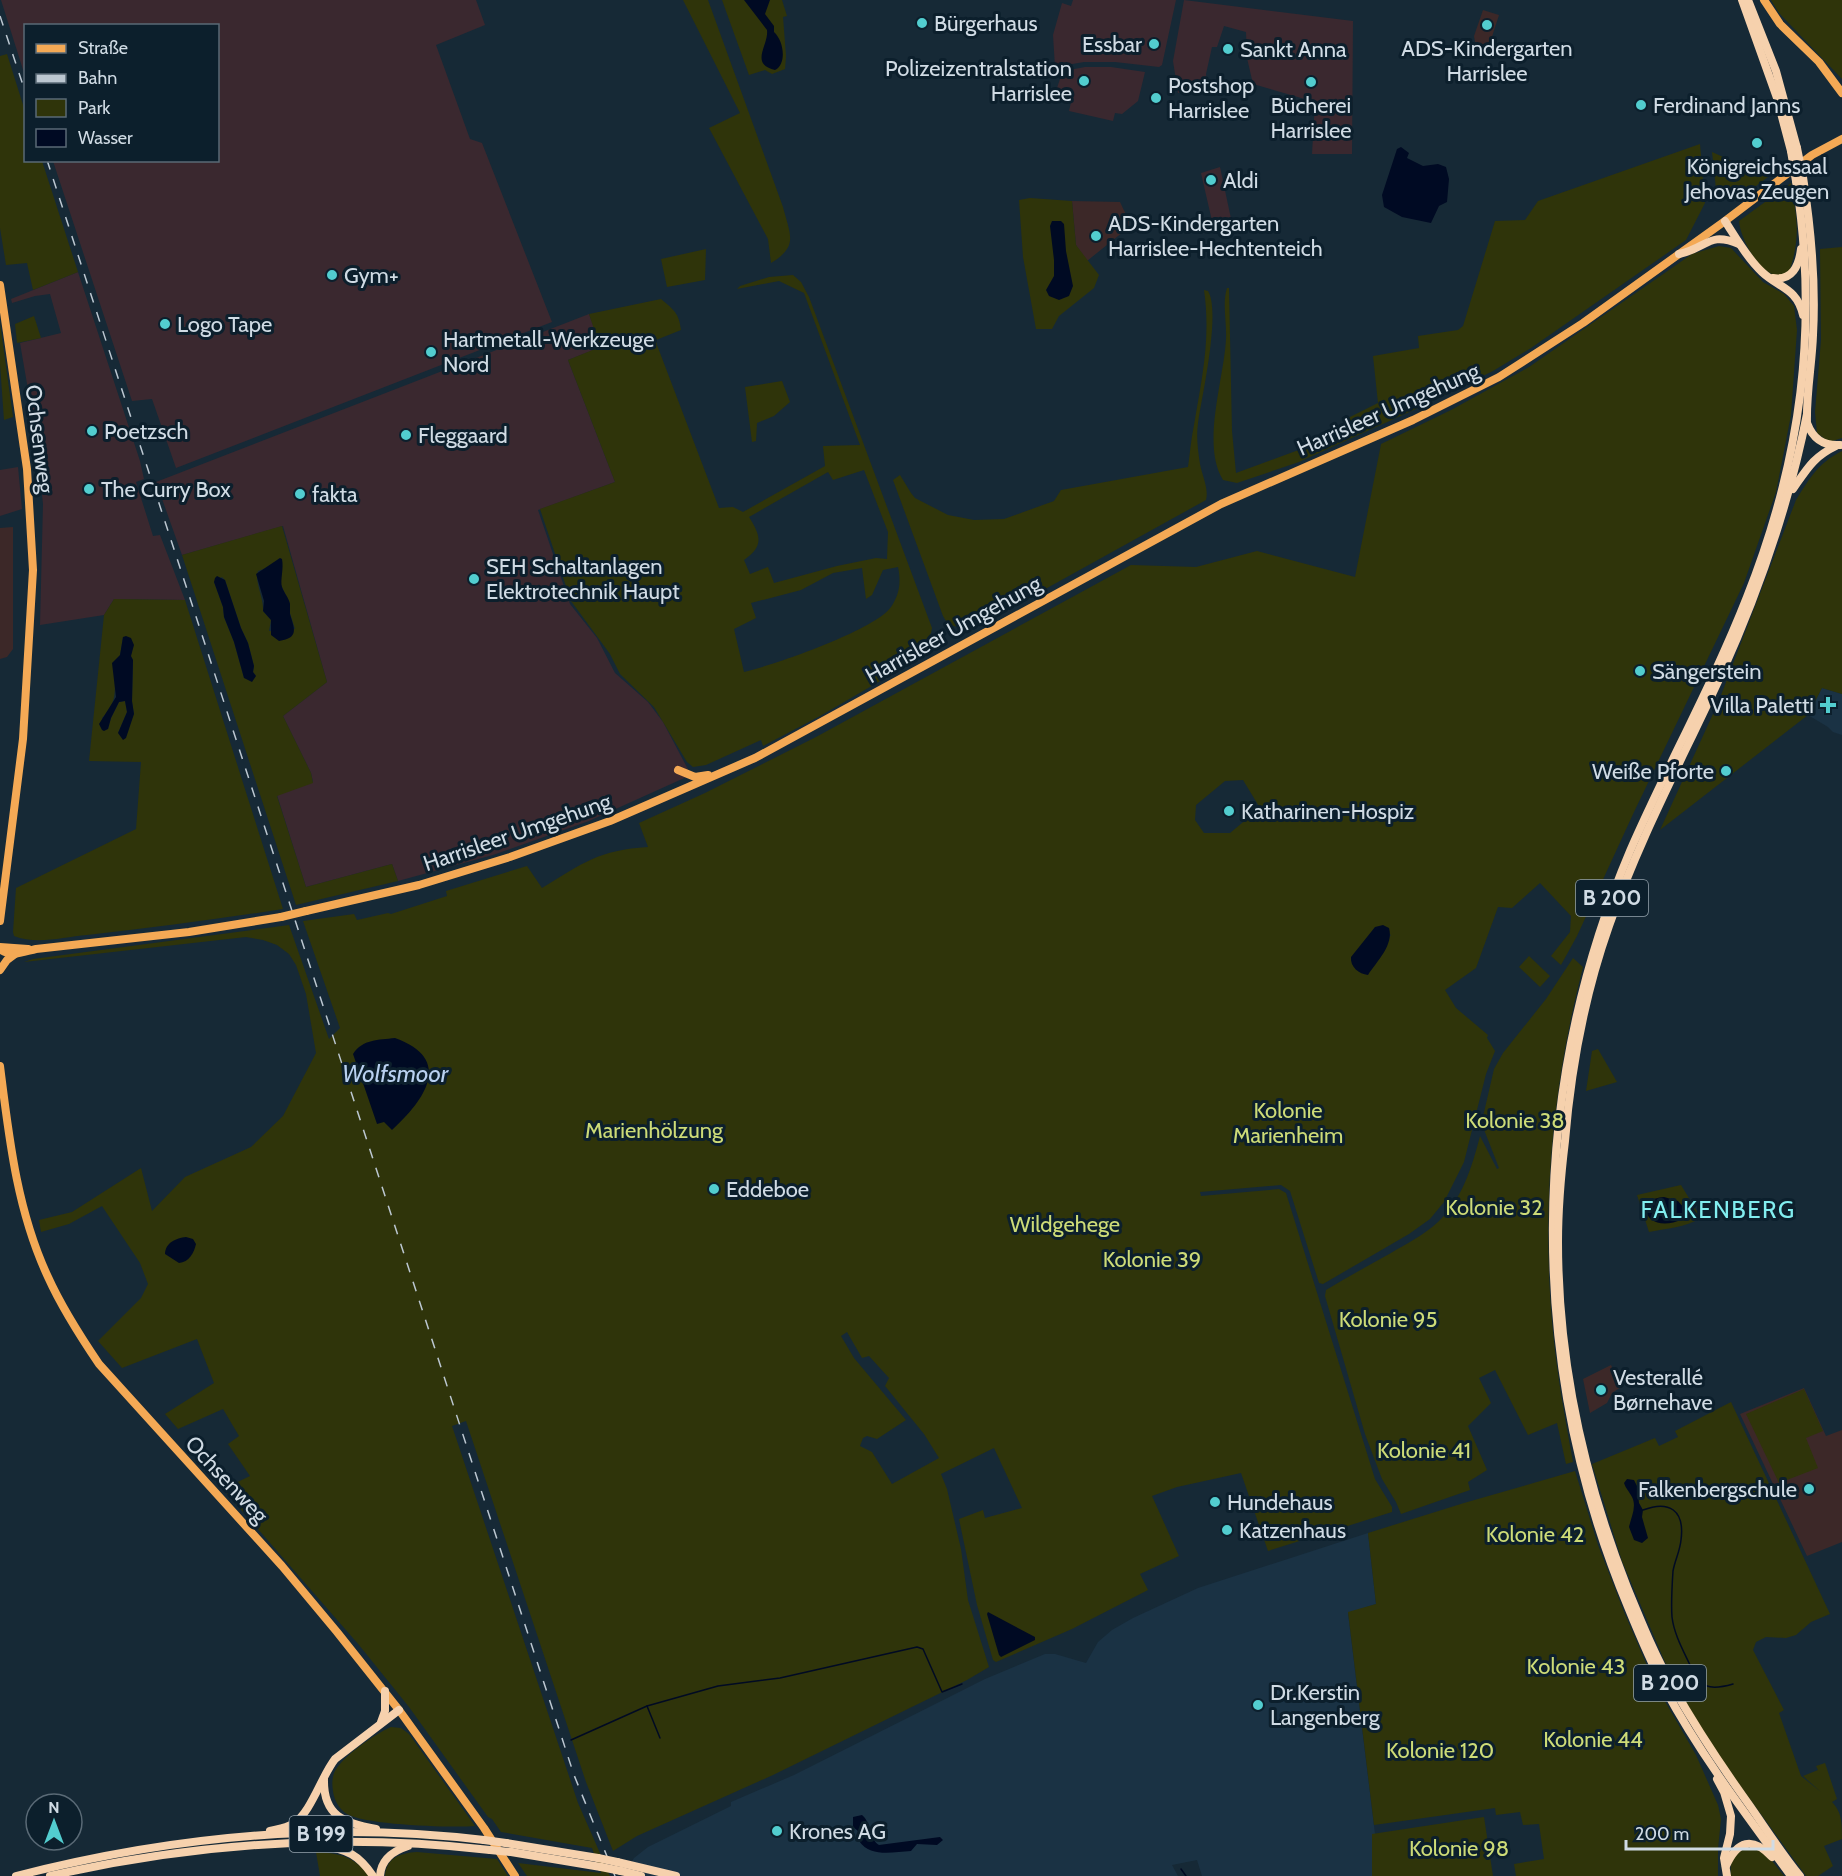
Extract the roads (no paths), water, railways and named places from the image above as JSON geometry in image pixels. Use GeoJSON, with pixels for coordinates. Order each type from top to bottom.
{"type":"FeatureCollection","features":[{"type":"Feature","properties":{"kind":"highway","name":"B 200"},"geometry":{"type":"LineString","coordinates":[[1742,0],[1794,149]]}},
{"type":"Feature","properties":{"kind":"highway","name":"B 200"},"geometry":{"type":"LineString","coordinates":[[1580,1451],[1567,1365],[1558,1243],[1568,1104],[1588,996],[1610,923],[1638,854],[1723,670],[1772,550],[1797,464],[1807,414],[1814,295],[1810,232],[1794,149],[1773,62],[1748,0]]}},
{"type":"Feature","properties":{"kind":"highway","name":"B 200"},"geometry":{"type":"LineString","coordinates":[[1790,1875],[1702,1749],[1664,1688],[1636,1626],[1595,1522],[1562,1368],[1555,1306],[1552,1244],[1554,1173],[1560,1103],[1579,1005],[1603,921],[1631,851],[1746,600],[1782,495],[1790,462],[1801,402],[1806,333],[1800,179]]}},
{"type":"Feature","properties":{"kind":"highway"},"geometry":{"type":"LineString","coordinates":[[1725,221],[1763,273],[1798,298],[1806,333]]}},
{"type":"Feature","properties":{"kind":"highway"},"geometry":{"type":"LineString","coordinates":[[1770,277],[1781,279],[1793,273],[1798,264],[1802,227]]}},
{"type":"Feature","properties":{"kind":"highway"},"geometry":{"type":"LineString","coordinates":[[1679,254],[1694,251],[1716,238],[1726,238],[1740,244]]}},
{"type":"Feature","properties":{"kind":"highway"},"geometry":{"type":"LineString","coordinates":[[1807,414],[1807,423],[1815,438],[1831,445],[1841,444]]}},
{"type":"Feature","properties":{"kind":"highway"},"geometry":{"type":"LineString","coordinates":[[1788,497],[1814,460],[1822,453],[1841,444]]}},
{"type":"Feature","properties":{"kind":"highway","name":"B 200"},"geometry":{"type":"LineString","coordinates":[[1584,1467],[1639,1617],[1671,1684],[1708,1747],[1800,1876]]}},
{"type":"Feature","properties":{"kind":"highway"},"geometry":{"type":"LineString","coordinates":[[381,1723],[385,1711],[385,1692]]}},
{"type":"Feature","properties":{"kind":"highway"},"geometry":{"type":"LineString","coordinates":[[243,1836],[288,1827],[296,1822],[306,1810],[335,1759],[399,1710]]}},
{"type":"Feature","properties":{"kind":"highway"},"geometry":{"type":"LineString","coordinates":[[1702,1749],[1724,1792],[1731,1816],[1730,1834],[1724,1858],[1726,1872]]}},
{"type":"Feature","properties":{"kind":"highway"},"geometry":{"type":"LineString","coordinates":[[324,1776],[325,1799],[333,1813],[352,1824],[400,1833]]}},
{"type":"Feature","properties":{"kind":"highway","name":"B 199"},"geometry":{"type":"LineString","coordinates":[[16,1876],[93,1857],[154,1846],[243,1836],[400,1833],[506,1843],[598,1858],[676,1876]]}},
{"type":"Feature","properties":{"kind":"highway"},"geometry":{"type":"LineString","coordinates":[[292,1842],[345,1851],[361,1860],[373,1876]]}},
{"type":"Feature","properties":{"kind":"highway","name":"B 199"},"geometry":{"type":"LineString","coordinates":[[50,1876],[159,1855],[292,1842],[412,1844],[512,1852],[641,1876]]}},
{"type":"Feature","properties":{"kind":"highway"},"geometry":{"type":"LineString","coordinates":[[380,1876],[383,1863],[390,1855],[412,1844]]}},
{"type":"Feature","properties":{"kind":"highway"},"geometry":{"type":"LineString","coordinates":[[1726,1872],[1732,1853],[1746,1844],[1754,1844],[1766,1850],[1790,1875]]}},
{"type":"Feature","properties":{"kind":"main road"},"geometry":{"type":"LineString","coordinates":[[1764,0],[1780,24],[1819,63],[1842,94]]}},
{"type":"Feature","properties":{"kind":"main road","name":"Harrisleer Umgehung"},"geometry":{"type":"LineString","coordinates":[[0,948],[5,953],[15,954],[36,949],[189,932],[281,917],[419,885],[510,857],[610,821],[755,758],[986,630],[1221,504],[1413,420],[1499,377],[1583,323],[1812,155],[1842,139]]}},
{"type":"Feature","properties":{"kind":"main road","name":"Ochsenweg"},"geometry":{"type":"LineString","coordinates":[[0,285],[27,469],[32,521],[33,585],[23,739],[0,921]]}},
{"type":"Feature","properties":{"kind":"main road"},"geometry":{"type":"LineString","coordinates":[[678,770],[695,777],[715,774]]}},
{"type":"Feature","properties":{"kind":"main road","name":"Harrisleer Umgehung"},"geometry":{"type":"LineString","coordinates":[[0,948],[36,949]]}},
{"type":"Feature","properties":{"kind":"main road"},"geometry":{"type":"LineString","coordinates":[[0,970],[15,954]]}},
{"type":"Feature","properties":{"kind":"main road","name":"Ochsenweg"},"geometry":{"type":"LineString","coordinates":[[0,1066],[8,1132],[21,1201],[43,1265],[65,1312],[99,1364],[282,1566],[385,1692],[484,1828],[515,1876]]}},
{"type":"Feature","properties":{"kind":"water"},"geometry":{"type":"Polygon","coordinates":[[[744,0],[770,0],[765,14],[774,26],[774,32],[783,52],[781,63],[775,70],[767,67],[762,59],[767,30],[744,0]]]}},
{"type":"Feature","properties":{"kind":"water"},"geometry":{"type":"Polygon","coordinates":[[[1401,147],[1409,153],[1407,158],[1423,166],[1438,164],[1446,167],[1449,179],[1447,202],[1439,206],[1431,223],[1402,217],[1384,207],[1382,195],[1397,149],[1401,147]]]}},
{"type":"Feature","properties":{"kind":"water"},"geometry":{"type":"Polygon","coordinates":[[[1052,221],[1061,221],[1064,224],[1066,251],[1073,286],[1069,296],[1059,300],[1049,296],[1046,290],[1054,276],[1050,226],[1052,221]]]}},
{"type":"Feature","properties":{"kind":"water"},"geometry":{"type":"Polygon","coordinates":[[[280,558],[282,559],[282,587],[289,602],[294,632],[286,640],[279,641],[271,635],[271,620],[263,611],[264,601],[256,574],[280,558]]]}},
{"type":"Feature","properties":{"kind":"water"},"geometry":{"type":"Polygon","coordinates":[[[217,576],[225,580],[248,643],[254,666],[253,672],[256,676],[252,682],[244,678],[214,582],[217,576]]]}},
{"type":"Feature","properties":{"kind":"water"},"geometry":{"type":"Polygon","coordinates":[[[123,637],[131,638],[134,645],[131,656],[134,714],[126,738],[123,740],[118,733],[127,712],[125,701],[119,702],[108,729],[102,730],[99,724],[116,697],[112,663],[120,655],[123,637]]]}},
{"type":"Feature","properties":{"kind":"water"},"geometry":{"type":"Polygon","coordinates":[[[1383,925],[1389,928],[1387,947],[1368,975],[1361,973],[1354,967],[1351,957],[1375,927],[1383,925]]]}},
{"type":"Feature","properties":{"kind":"water","name":"Wolfsmoor"},"geometry":{"type":"Polygon","coordinates":[[[395,1038],[413,1047],[424,1057],[429,1068],[428,1081],[423,1093],[415,1106],[392,1130],[384,1122],[377,1124],[353,1054],[366,1043],[395,1038]]]}},
{"type":"Feature","properties":{"kind":"water"},"geometry":{"type":"Polygon","coordinates":[[[1664,1197],[1678,1201],[1684,1208],[1683,1219],[1670,1223],[1652,1220],[1646,1209],[1648,1204],[1654,1199],[1664,1197]]]}},
{"type":"Feature","properties":{"kind":"water"},"geometry":{"type":"Polygon","coordinates":[[[186,1237],[193,1239],[196,1244],[188,1259],[179,1263],[165,1254],[165,1250],[172,1242],[186,1237]]]}},
{"type":"Feature","properties":{"kind":"water"},"geometry":{"type":"Polygon","coordinates":[[[1627,1479],[1634,1480],[1639,1503],[1643,1510],[1642,1517],[1648,1538],[1642,1543],[1634,1540],[1629,1527],[1634,1504],[1624,1483],[1627,1479]]]}},
{"type":"Feature","properties":{"kind":"water"},"geometry":{"type":"Polygon","coordinates":[[[988,1612],[1035,1637],[1035,1640],[1001,1657],[988,1612]]]}},
{"type":"Feature","properties":{"kind":"water"},"geometry":{"type":"Polygon","coordinates":[[[862,1815],[873,1839],[879,1845],[940,1837],[943,1840],[937,1845],[917,1844],[911,1851],[876,1852],[859,1841],[863,1835],[853,1827],[853,1817],[862,1815]]]}},
{"type":"Feature","properties":{"kind":"waterway"},"geometry":{"type":"LineString","coordinates":[[1643,1510],[1660,1506],[1668,1507],[1678,1515],[1680,1521],[1682,1530],[1673,1571],[1672,1617],[1677,1636],[1694,1673],[1706,1686],[1718,1687],[1733,1684]]}},
{"type":"Feature","properties":{"kind":"waterway"},"geometry":{"type":"LineString","coordinates":[[571,1740],[647,1706],[718,1686],[780,1678],[917,1647],[923,1649],[942,1692],[962,1684]]}},
{"type":"Feature","properties":{"kind":"waterway"},"geometry":{"type":"LineString","coordinates":[[647,1706],[660,1738]]}},
{"type":"Feature","properties":{"kind":"waterway"},"geometry":{"type":"LineString","coordinates":[[1181,1869],[1186,1876]]}},
{"type":"Feature","properties":{"kind":"railway"},"geometry":{"type":"LineString","coordinates":[[0,16],[24,88]]}},
{"type":"Feature","properties":{"kind":"railway"},"geometry":{"type":"LineString","coordinates":[[48,162],[574,1775],[615,1876]]}},
{"type":"Feature","properties":{"kind":"place","name":"Bürgerhaus"},"geometry":{"type":"Point","coordinates":[922,23]}},
{"type":"Feature","properties":{"kind":"place","name":"ADS-Kindergarten Harrislee"},"geometry":{"type":"Point","coordinates":[1487,25]}},
{"type":"Feature","properties":{"kind":"place","name":"Essbar"},"geometry":{"type":"Point","coordinates":[1154,44]}},
{"type":"Feature","properties":{"kind":"place","name":"Sankt Anna"},"geometry":{"type":"Point","coordinates":[1228,49]}},
{"type":"Feature","properties":{"kind":"place","name":"Polizeizentralstation Harrislee"},"geometry":{"type":"Point","coordinates":[1084,81]}},
{"type":"Feature","properties":{"kind":"place","name":"Bücherei Harrislee"},"geometry":{"type":"Point","coordinates":[1311,82]}},
{"type":"Feature","properties":{"kind":"place","name":"Postshop Harrislee"},"geometry":{"type":"Point","coordinates":[1156,98]}},
{"type":"Feature","properties":{"kind":"place","name":"Ferdinand Janns"},"geometry":{"type":"Point","coordinates":[1641,105]}},
{"type":"Feature","properties":{"kind":"place","name":"Königreichssaal Jehovas Zeugen"},"geometry":{"type":"Point","coordinates":[1757,143]}},
{"type":"Feature","properties":{"kind":"place","name":"Aldi"},"geometry":{"type":"Point","coordinates":[1211,180]}},
{"type":"Feature","properties":{"kind":"place","name":"ADS-Kindergarten Harrislee-Hechtenteich"},"geometry":{"type":"Point","coordinates":[1096,236]}},
{"type":"Feature","properties":{"kind":"place","name":"Gym+"},"geometry":{"type":"Point","coordinates":[332,275]}},
{"type":"Feature","properties":{"kind":"place","name":"Logo Tape"},"geometry":{"type":"Point","coordinates":[165,324]}},
{"type":"Feature","properties":{"kind":"place","name":"Hartmetall-Werkzeuge Nord"},"geometry":{"type":"Point","coordinates":[431,352]}},
{"type":"Feature","properties":{"kind":"place","name":"Poetzsch"},"geometry":{"type":"Point","coordinates":[92,431]}},
{"type":"Feature","properties":{"kind":"place","name":"Fleggaard"},"geometry":{"type":"Point","coordinates":[406,435]}},
{"type":"Feature","properties":{"kind":"place","name":"The Curry Box"},"geometry":{"type":"Point","coordinates":[89,489]}},
{"type":"Feature","properties":{"kind":"place","name":"fakta"},"geometry":{"type":"Point","coordinates":[300,494]}},
{"type":"Feature","properties":{"kind":"place","name":"SEH Schaltanlagen Elektrotechnik Haupt"},"geometry":{"type":"Point","coordinates":[474,579]}},
{"type":"Feature","properties":{"kind":"place","name":"Sängerstein"},"geometry":{"type":"Point","coordinates":[1640,671]}},
{"type":"Feature","properties":{"kind":"place","name":"Villa Paletti"},"geometry":{"type":"Point","coordinates":[1828,705]}},
{"type":"Feature","properties":{"kind":"place","name":"Weiße Pforte"},"geometry":{"type":"Point","coordinates":[1726,771]}},
{"type":"Feature","properties":{"kind":"place","name":"Katharinen-Hospiz"},"geometry":{"type":"Point","coordinates":[1229,811]}},
{"type":"Feature","properties":{"kind":"place","name":"Eddeboe"},"geometry":{"type":"Point","coordinates":[714,1189]}},
{"type":"Feature","properties":{"kind":"place","name":"Vesterallé Børnehave"},"geometry":{"type":"Point","coordinates":[1601,1390]}},
{"type":"Feature","properties":{"kind":"place","name":"Falkenbergschule"},"geometry":{"type":"Point","coordinates":[1809,1489]}},
{"type":"Feature","properties":{"kind":"place","name":"Hundehaus"},"geometry":{"type":"Point","coordinates":[1215,1502]}},
{"type":"Feature","properties":{"kind":"place","name":"Katzenhaus"},"geometry":{"type":"Point","coordinates":[1227,1530]}},
{"type":"Feature","properties":{"kind":"place","name":"Dr.Kerstin Langenberg"},"geometry":{"type":"Point","coordinates":[1258,1705]}},
{"type":"Feature","properties":{"kind":"place","name":"Krones AG"},"geometry":{"type":"Point","coordinates":[777,1831]}},
{"type":"Feature","properties":{"kind":"district","name":"FALKENBERG"},"geometry":{"type":"Point","coordinates":[1718,1210]}},
{"type":"Feature","properties":{"kind":"park label","name":"Kolonie 38"},"geometry":{"type":"Point","coordinates":[1515,1120]}},
{"type":"Feature","properties":{"kind":"park label","name":"Kolonie Marienheim"},"geometry":{"type":"Point","coordinates":[1288,1122]}},
{"type":"Feature","properties":{"kind":"park label","name":"Marienhölzung"},"geometry":{"type":"Point","coordinates":[654,1130]}},
{"type":"Feature","properties":{"kind":"park label","name":"Kolonie 32"},"geometry":{"type":"Point","coordinates":[1494,1207]}},
{"type":"Feature","properties":{"kind":"park label","name":"Wildgehege"},"geometry":{"type":"Point","coordinates":[1065,1224]}},
{"type":"Feature","properties":{"kind":"park label","name":"Kolonie 39"},"geometry":{"type":"Point","coordinates":[1152,1259]}},
{"type":"Feature","properties":{"kind":"park label","name":"Kolonie 95"},"geometry":{"type":"Point","coordinates":[1388,1319]}},
{"type":"Feature","properties":{"kind":"park label","name":"Kolonie 41"},"geometry":{"type":"Point","coordinates":[1424,1450]}},
{"type":"Feature","properties":{"kind":"park label","name":"Kolonie 42"},"geometry":{"type":"Point","coordinates":[1535,1534]}},
{"type":"Feature","properties":{"kind":"park label","name":"Kolonie 43"},"geometry":{"type":"Point","coordinates":[1576,1666]}},
{"type":"Feature","properties":{"kind":"park label","name":"Kolonie 44"},"geometry":{"type":"Point","coordinates":[1593,1739]}},
{"type":"Feature","properties":{"kind":"park label","name":"Kolonie 120"},"geometry":{"type":"Point","coordinates":[1440,1750]}},
{"type":"Feature","properties":{"kind":"park label","name":"Kolonie 98"},"geometry":{"type":"Point","coordinates":[1459,1848]}}]}
